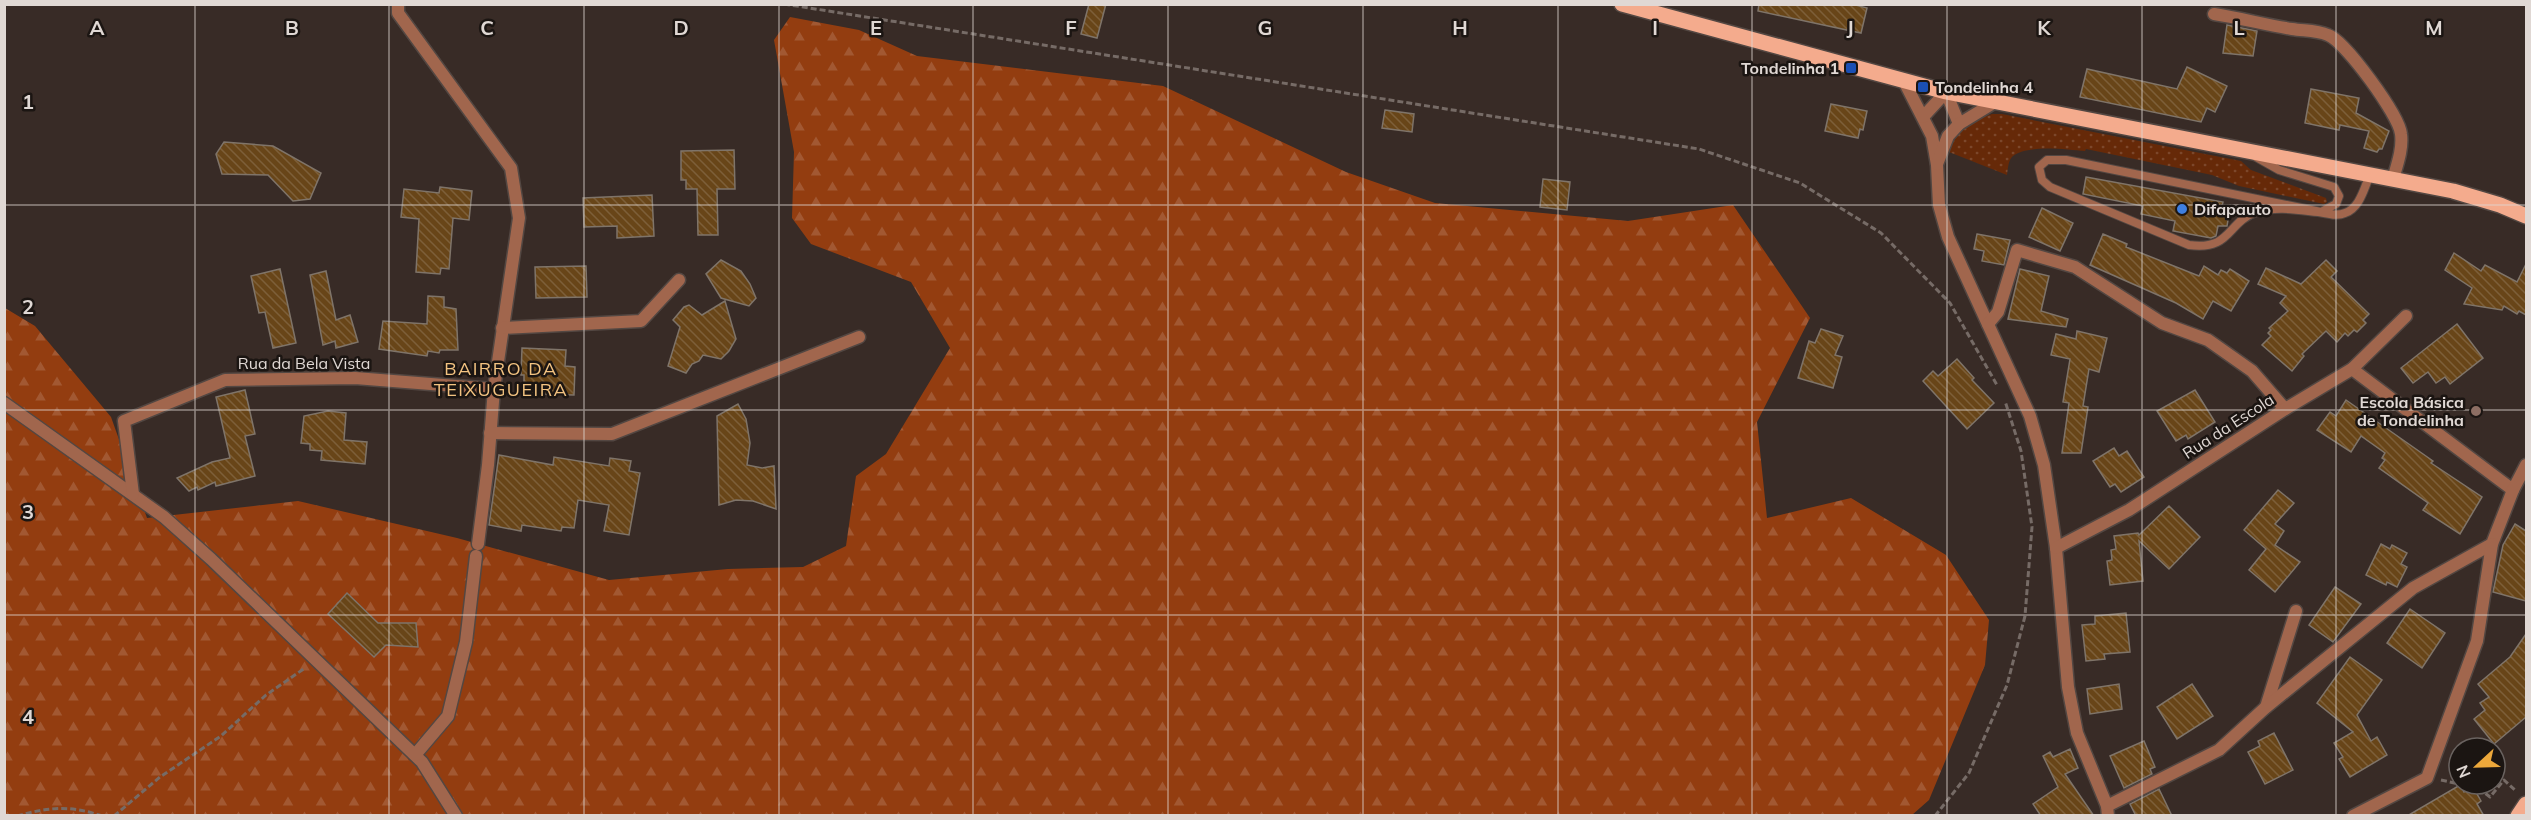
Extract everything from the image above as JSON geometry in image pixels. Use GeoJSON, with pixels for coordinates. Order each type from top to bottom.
{"type":"FeatureCollection","features":[{"type":"Feature","properties":{"kind":"main road"},"geometry":{"type":"LineString","coordinates":[[1622,4],[1905,83],[2453,191],[2500,205],[2526,216]]}},
{"type":"Feature","properties":{"kind":"main road"},"geometry":{"type":"LineString","coordinates":[[2518,816],[2526,804]]}},
{"type":"Feature","properties":{"kind":"street"},"geometry":{"type":"LineString","coordinates":[[398,4],[398,13],[511,168],[519,218],[494,389],[466,642],[448,716],[415,755]]}},
{"type":"Feature","properties":{"kind":"street"},"geometry":{"type":"LineString","coordinates":[[2214,14],[2291,29],[2315,31],[2330,36],[2342,45],[2388,103],[2397,120],[2401,133],[2401,150],[2393,179]]}},
{"type":"Feature","properties":{"kind":"street"},"geometry":{"type":"LineString","coordinates":[[1905,83],[1932,136],[1940,204],[1948,237],[2032,426],[2044,465],[2056,548],[2068,687],[2077,733],[2107,811],[2219,750],[2265,708],[2412,588],[2492,544]]}},
{"type":"Feature","properties":{"kind":"street"},"geometry":{"type":"LineString","coordinates":[[1923,117],[1946,92],[1959,124]]}},
{"type":"Feature","properties":{"kind":"street"},"geometry":{"type":"LineString","coordinates":[[1937,165],[1948,136],[1959,124],[1995,102]]}},
{"type":"Feature","properties":{"kind":"street"},"geometry":{"type":"LineString","coordinates":[[1988,324],[1998,312],[2017,250],[2075,267],[2162,323],[2208,340],[2252,371],[2285,409]]}},
{"type":"Feature","properties":{"kind":"street"},"geometry":{"type":"LineString","coordinates":[[502,328],[641,321],[679,280]]}},
{"type":"Feature","properties":{"kind":"street","name":"Rua da Escola"},"geometry":{"type":"LineString","coordinates":[[2056,548],[2129,510],[2285,409],[2352,369],[2406,316]]}},
{"type":"Feature","properties":{"kind":"street"},"geometry":{"type":"LineString","coordinates":[[490,433],[612,434],[859,337]]}},
{"type":"Feature","properties":{"kind":"street"},"geometry":{"type":"LineString","coordinates":[[2352,369],[2512,490]]}},
{"type":"Feature","properties":{"kind":"street","name":"Rua da Bela Vista"},"geometry":{"type":"LineString","coordinates":[[133,494],[124,421],[225,380],[355,378],[494,389]]}},
{"type":"Feature","properties":{"kind":"street"},"geometry":{"type":"LineString","coordinates":[[4,403],[164,517],[211,559],[422,762],[456,816]]}},
{"type":"Feature","properties":{"kind":"street"},"geometry":{"type":"LineString","coordinates":[[2353,816],[2427,778],[2477,641],[2492,544],[2512,490],[2526,465]]}},
{"type":"Feature","properties":{"kind":"street"},"geometry":{"type":"LineString","coordinates":[[2265,708],[2296,611]]}},
{"type":"Feature","properties":{"kind":"lane"},"geometry":{"type":"LineString","coordinates":[[2244,150],[2279,170],[2334,187],[2339,196],[2336,204],[2321,212],[2066,160],[2047,160],[2039,167],[2042,180],[2050,187],[2190,245],[2205,247],[2216,243],[2255,212],[2276,208],[2340,214],[2346,213],[2355,206],[2370,175]]}},
{"type":"Feature","properties":{"kind":"path"},"geometry":{"type":"LineString","coordinates":[[784,4],[1699,149],[1800,183],[1881,234],[1950,303],[2002,393],[2021,451],[2032,527],[2025,615],[2007,685],[1969,773],[1935,816]]}},
{"type":"Feature","properties":{"kind":"path"},"geometry":{"type":"LineString","coordinates":[[114,816],[160,777],[221,736],[266,695],[317,661]]}},
{"type":"Feature","properties":{"kind":"path"},"geometry":{"type":"LineString","coordinates":[[17,816],[47,807],[80,808],[102,816]]}},
{"type":"Feature","properties":{"kind":"shaded area"},"geometry":{"type":"Polygon","coordinates":[[[1992,114],[2002,114],[2241,161],[2251,170],[2326,198],[2327,202],[2324,204],[2239,186],[2212,175],[2086,149],[2085,151],[2038,149],[2020,152],[2010,160],[2007,175],[1949,152],[1965,127],[1992,114]]]}},
{"type":"Feature","properties":{"kind":"green space"},"geometry":{"type":"Polygon","coordinates":[[[790,17],[859,30],[917,56],[1163,86],[1346,172],[1435,203],[1628,221],[1733,205],[1810,318],[1757,422],[1767,518],[1851,498],[1946,555],[1989,620],[1985,665],[1929,800],[1912,815],[5,816],[5,308],[35,326],[111,417],[147,518],[298,501],[457,538],[609,580],[728,569],[803,567],[846,546],[856,476],[886,454],[950,348],[911,282],[811,244],[792,218],[794,152],[774,40],[790,17]]]}},
{"type":"Feature","properties":{"kind":"building"},"geometry":{"type":"Polygon","coordinates":[[[1089,4],[1106,4],[1097,38],[1081,34],[1089,4]]]}},
{"type":"Feature","properties":{"kind":"building"},"geometry":{"type":"Polygon","coordinates":[[[1759,4],[1852,4],[1867,8],[1861,33],[1758,11],[1759,4]]]}},
{"type":"Feature","properties":{"kind":"building"},"geometry":{"type":"Polygon","coordinates":[[[2227,25],[2257,31],[2253,56],[2223,53],[2227,25]]]}},
{"type":"Feature","properties":{"kind":"building"},"geometry":{"type":"Polygon","coordinates":[[[2187,67],[2227,86],[2215,112],[2207,108],[2201,122],[2080,97],[2087,69],[2177,89],[2187,67]]]}},
{"type":"Feature","properties":{"kind":"building"},"geometry":{"type":"Polygon","coordinates":[[[2311,89],[2359,98],[2356,113],[2389,131],[2382,149],[2377,152],[2364,148],[2369,131],[2340,125],[2339,130],[2305,123],[2311,89]]]}},
{"type":"Feature","properties":{"kind":"building"},"geometry":{"type":"Polygon","coordinates":[[[1831,104],[1867,111],[1863,130],[1860,129],[1858,138],[1825,131],[1831,104]]]}},
{"type":"Feature","properties":{"kind":"building"},"geometry":{"type":"Polygon","coordinates":[[[1385,110],[1414,114],[1412,132],[1382,128],[1385,110]]]}},
{"type":"Feature","properties":{"kind":"building"},"geometry":{"type":"Polygon","coordinates":[[[224,142],[273,146],[321,173],[310,199],[293,201],[268,175],[222,174],[216,154],[224,142]]]}},
{"type":"Feature","properties":{"kind":"building"},"geometry":{"type":"Polygon","coordinates":[[[734,150],[735,189],[717,189],[718,235],[698,235],[697,189],[686,189],[686,180],[681,180],[681,151],[734,150]]]}},
{"type":"Feature","properties":{"kind":"building","name":"Difapauto"},"geometry":{"type":"Polygon","coordinates":[[[2086,177],[2223,202],[2220,213],[2229,214],[2227,226],[2218,226],[2216,236],[2211,238],[2173,231],[2175,221],[2141,214],[2143,206],[2083,194],[2086,177]]]}},
{"type":"Feature","properties":{"kind":"building"},"geometry":{"type":"Polygon","coordinates":[[[1543,179],[1570,182],[1567,210],[1540,207],[1543,179]]]}},
{"type":"Feature","properties":{"kind":"building"},"geometry":{"type":"Polygon","coordinates":[[[440,187],[472,191],[469,220],[453,218],[449,269],[441,268],[440,274],[416,272],[419,219],[401,217],[404,189],[439,193],[440,187]]]}},
{"type":"Feature","properties":{"kind":"building"},"geometry":{"type":"Polygon","coordinates":[[[652,195],[654,236],[617,238],[617,226],[584,227],[583,198],[652,195]]]}},
{"type":"Feature","properties":{"kind":"building"},"geometry":{"type":"Polygon","coordinates":[[[2042,208],[2073,223],[2060,251],[2029,237],[2042,208]]]}},
{"type":"Feature","properties":{"kind":"building"},"geometry":{"type":"Polygon","coordinates":[[[1977,234],[2010,240],[2004,265],[1982,261],[1984,251],[1974,249],[1977,234]]]}},
{"type":"Feature","properties":{"kind":"building"},"geometry":{"type":"Polygon","coordinates":[[[2103,234],[2127,244],[2126,247],[2199,276],[2204,266],[2218,275],[2221,270],[2227,273],[2230,269],[2249,281],[2231,311],[2213,301],[2203,319],[2176,303],[2090,265],[2103,234]]]}},
{"type":"Feature","properties":{"kind":"building"},"geometry":{"type":"Polygon","coordinates":[[[2454,253],[2481,271],[2485,265],[2517,282],[2526,264],[2526,315],[2519,311],[2517,314],[2504,306],[2502,310],[2464,304],[2472,288],[2445,270],[2454,253]]]}},
{"type":"Feature","properties":{"kind":"building"},"geometry":{"type":"Polygon","coordinates":[[[721,260],[741,271],[750,284],[756,298],[749,306],[721,298],[706,274],[721,260]]]}},
{"type":"Feature","properties":{"kind":"building"},"geometry":{"type":"Polygon","coordinates":[[[2326,260],[2337,271],[2331,277],[2369,314],[2363,320],[2366,323],[2357,332],[2354,330],[2348,336],[2345,333],[2337,342],[2326,331],[2302,354],[2304,356],[2292,371],[2262,345],[2271,336],[2268,333],[2271,330],[2269,328],[2288,311],[2280,303],[2286,296],[2258,284],[2266,268],[2301,284],[2326,260]]]}},
{"type":"Feature","properties":{"kind":"building"},"geometry":{"type":"Polygon","coordinates":[[[586,266],[587,297],[536,298],[535,267],[586,266]]]}},
{"type":"Feature","properties":{"kind":"building"},"geometry":{"type":"Polygon","coordinates":[[[280,269],[296,343],[273,348],[265,312],[259,313],[251,276],[280,269]]]}},
{"type":"Feature","properties":{"kind":"building"},"geometry":{"type":"Polygon","coordinates":[[[2020,269],[2049,276],[2041,311],[2068,319],[2066,327],[2008,319],[2020,269]]]}},
{"type":"Feature","properties":{"kind":"building"},"geometry":{"type":"Polygon","coordinates":[[[326,271],[336,320],[350,315],[358,342],[336,348],[335,341],[323,345],[310,275],[326,271]]]}},
{"type":"Feature","properties":{"kind":"building"},"geometry":{"type":"Polygon","coordinates":[[[428,296],[444,297],[444,307],[456,309],[458,350],[440,350],[439,353],[428,351],[427,356],[379,349],[383,321],[427,324],[428,296]]]}},
{"type":"Feature","properties":{"kind":"building"},"geometry":{"type":"Polygon","coordinates":[[[725,301],[736,339],[729,351],[721,359],[703,355],[699,361],[692,364],[686,373],[668,366],[680,327],[673,320],[684,307],[689,305],[702,315],[725,301]]]}},
{"type":"Feature","properties":{"kind":"building"},"geometry":{"type":"Polygon","coordinates":[[[2457,324],[2483,358],[2450,384],[2445,377],[2436,383],[2428,372],[2413,383],[2401,368],[2457,324]]]}},
{"type":"Feature","properties":{"kind":"building"},"geometry":{"type":"Polygon","coordinates":[[[1821,329],[1843,336],[1835,355],[1842,357],[1833,388],[1798,378],[1809,341],[1815,343],[1821,329]]]}},
{"type":"Feature","properties":{"kind":"building"},"geometry":{"type":"Polygon","coordinates":[[[2077,331],[2107,338],[2099,372],[2089,369],[2083,406],[2088,407],[2081,453],[2062,453],[2069,403],[2063,402],[2070,359],[2051,355],[2056,334],[2076,339],[2077,331]]]}},
{"type":"Feature","properties":{"kind":"building"},"geometry":{"type":"Polygon","coordinates":[[[522,348],[566,350],[565,366],[575,367],[574,395],[531,394],[531,384],[524,384],[524,375],[521,375],[522,348]]]}},
{"type":"Feature","properties":{"kind":"building"},"geometry":{"type":"Polygon","coordinates":[[[1957,359],[1974,378],[1972,380],[1994,403],[1967,429],[1923,381],[1933,371],[1938,376],[1957,359]]]}},
{"type":"Feature","properties":{"kind":"building"},"geometry":{"type":"Polygon","coordinates":[[[245,390],[255,434],[245,436],[255,476],[216,486],[215,482],[198,490],[197,487],[189,491],[177,478],[212,462],[230,458],[216,397],[245,390]]]}},
{"type":"Feature","properties":{"kind":"building"},"geometry":{"type":"Polygon","coordinates":[[[2195,390],[2215,422],[2188,439],[2186,435],[2176,441],[2157,411],[2195,390]]]}},
{"type":"Feature","properties":{"kind":"building"},"geometry":{"type":"Polygon","coordinates":[[[2346,400],[2433,461],[2431,463],[2482,497],[2460,534],[2423,510],[2428,503],[2379,468],[2385,460],[2382,458],[2385,453],[2361,436],[2351,452],[2317,430],[2330,412],[2336,416],[2346,400]]]}},
{"type":"Feature","properties":{"kind":"building"},"geometry":{"type":"Polygon","coordinates":[[[738,404],[746,419],[750,443],[747,465],[762,468],[774,466],[776,509],[753,501],[736,500],[719,505],[717,416],[738,404]]]}},
{"type":"Feature","properties":{"kind":"building"},"geometry":{"type":"Polygon","coordinates":[[[328,411],[346,413],[344,440],[367,442],[365,464],[321,460],[322,451],[310,450],[310,444],[301,443],[304,416],[328,411]]]}},
{"type":"Feature","properties":{"kind":"building"},"geometry":{"type":"Polygon","coordinates":[[[2114,448],[2119,456],[2127,451],[2144,477],[2121,492],[2115,484],[2110,487],[2093,461],[2114,448]]]}},
{"type":"Feature","properties":{"kind":"building"},"geometry":{"type":"Polygon","coordinates":[[[499,455],[553,465],[554,457],[609,466],[610,458],[631,461],[629,471],[640,473],[629,535],[604,531],[609,505],[578,500],[574,528],[562,527],[561,531],[522,525],[521,531],[489,525],[499,455]]]}},
{"type":"Feature","properties":{"kind":"building"},"geometry":{"type":"Polygon","coordinates":[[[2278,490],[2294,503],[2275,524],[2284,531],[2275,545],[2300,562],[2275,592],[2249,570],[2266,549],[2244,530],[2278,490]]]}},
{"type":"Feature","properties":{"kind":"building"},"geometry":{"type":"Polygon","coordinates":[[[2169,506],[2200,537],[2169,569],[2139,541],[2143,581],[2110,585],[2107,561],[2112,560],[2111,550],[2116,549],[2114,536],[2138,533],[2139,535],[2169,506]]]}},
{"type":"Feature","properties":{"kind":"building"},"geometry":{"type":"Polygon","coordinates":[[[2515,524],[2526,531],[2526,601],[2493,592],[2503,545],[2515,524]]]}},
{"type":"Feature","properties":{"kind":"building"},"geometry":{"type":"Polygon","coordinates":[[[2381,544],[2390,549],[2392,545],[2407,553],[2401,564],[2407,567],[2397,587],[2387,582],[2386,585],[2366,575],[2381,544]]]}},
{"type":"Feature","properties":{"kind":"building"},"geometry":{"type":"Polygon","coordinates":[[[2335,587],[2361,604],[2333,642],[2309,625],[2335,587]]]}},
{"type":"Feature","properties":{"kind":"building"},"geometry":{"type":"Polygon","coordinates":[[[347,593],[378,623],[416,623],[418,647],[386,645],[374,657],[328,614],[347,593]]]}},
{"type":"Feature","properties":{"kind":"building"},"geometry":{"type":"Polygon","coordinates":[[[2410,609],[2445,633],[2422,668],[2387,643],[2410,609]]]}},
{"type":"Feature","properties":{"kind":"building"},"geometry":{"type":"Polygon","coordinates":[[[2126,613],[2130,652],[2104,654],[2105,659],[2086,661],[2082,625],[2095,624],[2095,616],[2126,613]]]}},
{"type":"Feature","properties":{"kind":"building"},"geometry":{"type":"Polygon","coordinates":[[[2526,634],[2526,717],[2503,736],[2488,736],[2474,719],[2485,710],[2480,703],[2489,697],[2478,684],[2510,657],[2526,634]]]}},
{"type":"Feature","properties":{"kind":"building"},"geometry":{"type":"Polygon","coordinates":[[[2350,657],[2382,680],[2357,715],[2371,741],[2377,737],[2387,755],[2350,777],[2339,759],[2343,757],[2334,743],[2353,732],[2317,703],[2350,657]]]}},
{"type":"Feature","properties":{"kind":"building"},"geometry":{"type":"Polygon","coordinates":[[[2119,684],[2122,709],[2090,714],[2087,689],[2119,684]]]}},
{"type":"Feature","properties":{"kind":"building"},"geometry":{"type":"Polygon","coordinates":[[[2192,684],[2213,716],[2177,739],[2157,707],[2192,684]]]}},
{"type":"Feature","properties":{"kind":"building"},"geometry":{"type":"Polygon","coordinates":[[[2274,733],[2293,770],[2265,784],[2248,752],[2260,746],[2258,741],[2274,733]]]}},
{"type":"Feature","properties":{"kind":"building"},"geometry":{"type":"Polygon","coordinates":[[[2144,741],[2155,767],[2150,769],[2152,774],[2124,788],[2110,756],[2144,741]]]}},
{"type":"Feature","properties":{"kind":"building"},"geometry":{"type":"Polygon","coordinates":[[[2070,749],[2078,768],[2065,774],[2094,816],[2041,816],[2033,804],[2058,787],[2043,756],[2050,752],[2053,757],[2070,749]]]}},
{"type":"Feature","properties":{"kind":"building"},"geometry":{"type":"Polygon","coordinates":[[[2159,789],[2172,816],[2136,816],[2130,804],[2159,789]]]}},
{"type":"Feature","properties":{"kind":"building"},"geometry":{"type":"Polygon","coordinates":[[[2447,793],[2447,796],[2478,796],[2481,801],[2477,804],[2484,816],[2407,816],[2447,793]]]}},
{"type":"Feature","properties":{"kind":"place","name":"Tondelinha 1"},"geometry":{"type":"Point","coordinates":[1851,68]}},
{"type":"Feature","properties":{"kind":"place","name":"Tondelinha 4"},"geometry":{"type":"Point","coordinates":[1923,87]}},
{"type":"Feature","properties":{"kind":"place","name":"Difapauto"},"geometry":{"type":"Point","coordinates":[2182,209]}},
{"type":"Feature","properties":{"kind":"place","name":"Escola Básica de Tondelinha"},"geometry":{"type":"Point","coordinates":[2476,411]}},
{"type":"Feature","properties":{"kind":"district","name":"BAIRRO DA TEIXUGUEIRA"},"geometry":{"type":"Point","coordinates":[501,378]}}]}
